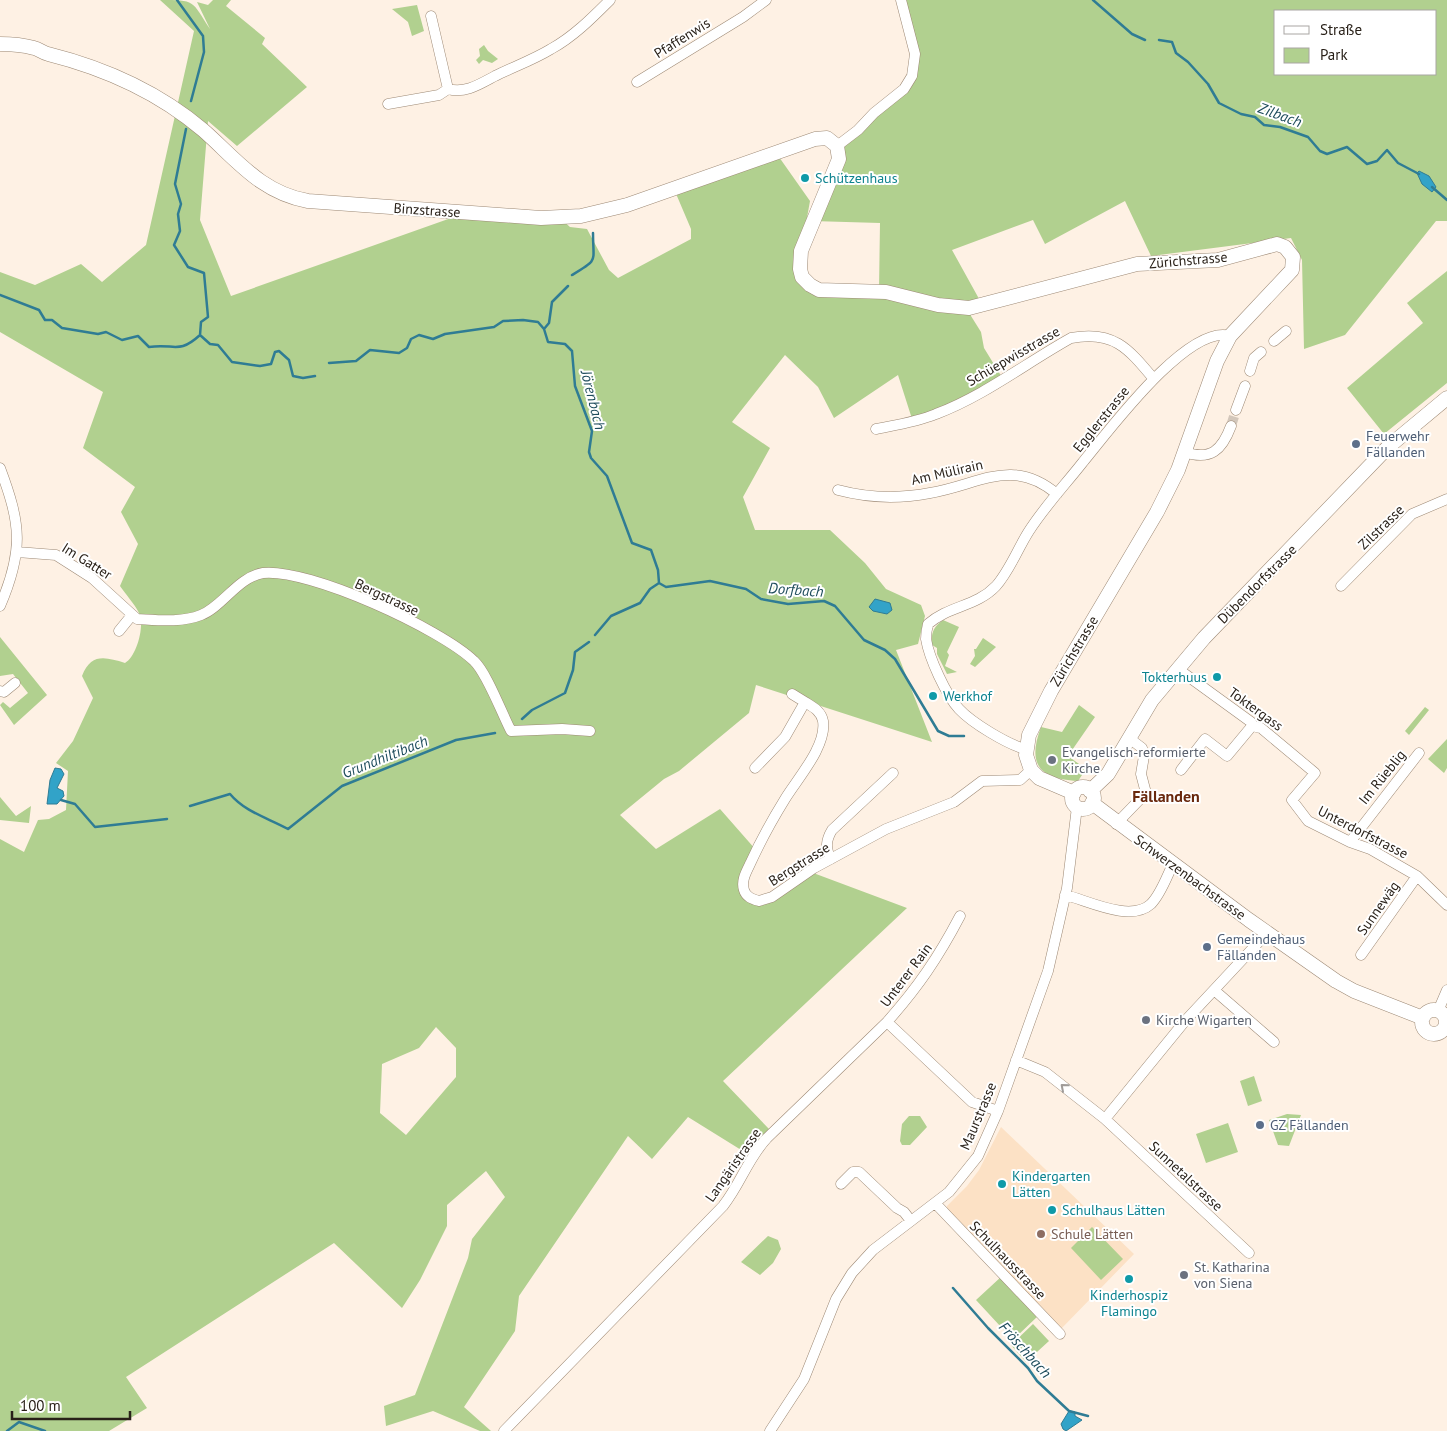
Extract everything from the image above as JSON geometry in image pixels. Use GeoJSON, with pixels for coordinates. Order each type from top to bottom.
{"type":"FeatureCollection","features":[{"type":"Feature","properties":{"kind":"main road","name":"Binzstrasse"},"geometry":{"type":"LineString","coordinates":[[0,44],[35,48],[45,53],[87,65],[152,95],[202,130],[255,179],[285,195],[308,201],[541,218],[581,216],[627,206],[816,139],[828,138],[837,146]]}},
{"type":"Feature","properties":{"kind":"main road","name":"Binzstrasse"},"geometry":{"type":"LineString","coordinates":[[0,50],[35,54],[45,53]]}},
{"type":"Feature","properties":{"kind":"main road","name":"Zürichstrasse"},"geometry":{"type":"LineString","coordinates":[[837,146],[840,156],[837,167],[806,233],[801,250],[801,275],[806,283],[814,288],[831,292],[886,292],[938,305],[969,308],[1127,266],[1218,260],[1269,245],[1281,244],[1285,246],[1293,257],[1292,270],[1230,336],[1218,361],[1184,452],[1158,512],[1039,713],[1026,749]]}},
{"type":"Feature","properties":{"kind":"main road","name":"Dübendorfstrasse"},"geometry":{"type":"LineString","coordinates":[[1091,797],[1108,774],[1152,700],[1232,608],[1298,543],[1388,447],[1447,398]]}},
{"type":"Feature","properties":{"kind":"main road"},"geometry":{"type":"LineString","coordinates":[[1026,749],[1031,770],[1039,778],[1074,793]]}},
{"type":"Feature","properties":{"kind":"main road"},"geometry":{"type":"LineString","coordinates":[[1080,788],[1091,797],[1087,808],[1077,807],[1072,801],[1074,793],[1080,788]]}},
{"type":"Feature","properties":{"kind":"main road","name":"Schwerzenbachstrasse"},"geometry":{"type":"LineString","coordinates":[[1091,797],[1116,824],[1348,988],[1422,1018],[1423,1027],[1428,1033],[1436,1034],[1445,1030],[1446,1020],[1438,1011]]}},
{"type":"Feature","properties":{"kind":"main road"},"geometry":{"type":"LineString","coordinates":[[1422,1018],[1427,1012],[1438,1011]]}},
{"type":"Feature","properties":{"kind":"street"},"geometry":{"type":"LineString","coordinates":[[388,104],[439,95],[448,89],[465,90],[488,82],[552,49],[590,20],[610,0]]}},
{"type":"Feature","properties":{"kind":"street","name":"Pfaffenwis"},"geometry":{"type":"LineString","coordinates":[[638,82],[743,17],[766,0]]}},
{"type":"Feature","properties":{"kind":"street"},"geometry":{"type":"LineString","coordinates":[[837,146],[858,130],[874,113],[904,88],[912,76],[916,54],[901,0]]}},
{"type":"Feature","properties":{"kind":"street"},"geometry":{"type":"LineString","coordinates":[[431,16],[448,89]]}},
{"type":"Feature","properties":{"kind":"street"},"geometry":{"type":"LineString","coordinates":[[1274,341],[1286,331]]}},
{"type":"Feature","properties":{"kind":"street","name":"Egglerstrasse"},"geometry":{"type":"LineString","coordinates":[[1026,749],[1016,746],[960,710],[944,684],[926,638],[928,624],[940,613],[976,602],[990,591],[1004,575],[1030,529],[1153,378],[1179,357],[1215,335],[1230,336]]}},
{"type":"Feature","properties":{"kind":"street","name":"Schüepwisstrasse"},"geometry":{"type":"LineString","coordinates":[[876,429],[913,422],[938,414],[975,395],[1071,338],[1098,336],[1115,342],[1132,353],[1153,378]]}},
{"type":"Feature","properties":{"kind":"street"},"geometry":{"type":"LineString","coordinates":[[1250,371],[1254,358],[1261,352]]}},
{"type":"Feature","properties":{"kind":"street"},"geometry":{"type":"LineString","coordinates":[[1236,410],[1245,386]]}},
{"type":"Feature","properties":{"kind":"street"},"geometry":{"type":"LineString","coordinates":[[1184,452],[1200,456],[1212,453],[1226,440],[1231,426]]}},
{"type":"Feature","properties":{"kind":"street"},"geometry":{"type":"LineString","coordinates":[[0,468],[15,512],[17,552],[12,579],[0,606]]}},
{"type":"Feature","properties":{"kind":"street","name":"Am Mülirain"},"geometry":{"type":"LineString","coordinates":[[838,490],[866,496],[907,496],[931,493],[1004,474],[1034,479],[1057,494]]}},
{"type":"Feature","properties":{"kind":"street","name":"Zilstrasse"},"geometry":{"type":"LineString","coordinates":[[1341,586],[1412,514],[1447,499]]}},
{"type":"Feature","properties":{"kind":"street","name":"Im Gatter"},"geometry":{"type":"LineString","coordinates":[[17,552],[56,556],[92,578],[135,617]]}},
{"type":"Feature","properties":{"kind":"street","name":"Bergstrasse"},"geometry":{"type":"LineString","coordinates":[[135,617],[173,621],[202,615],[239,584],[261,573],[283,573],[319,582],[383,608],[458,647],[476,663],[511,732],[562,729],[590,730]]}},
{"type":"Feature","properties":{"kind":"street"},"geometry":{"type":"LineString","coordinates":[[119,631],[135,617]]}},
{"type":"Feature","properties":{"kind":"street","name":"Toktergass"},"geometry":{"type":"LineString","coordinates":[[1178,670],[1251,722],[1252,726],[1262,728],[1315,773],[1292,800]]}},
{"type":"Feature","properties":{"kind":"street"},"geometry":{"type":"LineString","coordinates":[[0,691],[4,692],[15,683]]}},
{"type":"Feature","properties":{"kind":"street"},"geometry":{"type":"LineString","coordinates":[[755,768],[785,737],[805,702],[792,694]]}},
{"type":"Feature","properties":{"kind":"street","name":"Bergstrasse"},"geometry":{"type":"LineString","coordinates":[[805,702],[818,710],[823,720],[823,733],[815,753],[784,800],[756,850],[744,877],[744,890],[753,899],[765,900],[831,859],[886,829],[954,802],[982,781],[1020,780],[1031,770]]}},
{"type":"Feature","properties":{"kind":"street"},"geometry":{"type":"LineString","coordinates":[[1181,770],[1205,739],[1228,756],[1252,726]]}},
{"type":"Feature","properties":{"kind":"street"},"geometry":{"type":"LineString","coordinates":[[1116,824],[1146,793],[1140,774],[1144,756],[1142,748],[1129,738]]}},
{"type":"Feature","properties":{"kind":"street","name":"Im Rüeblig"},"geometry":{"type":"LineString","coordinates":[[1350,842],[1419,753]]}},
{"type":"Feature","properties":{"kind":"street"},"geometry":{"type":"LineString","coordinates":[[831,859],[826,847],[832,830],[893,773]]}},
{"type":"Feature","properties":{"kind":"street","name":"Unterdorfstrasse"},"geometry":{"type":"LineString","coordinates":[[1292,800],[1308,821],[1350,842],[1370,849],[1417,876],[1447,905]]}},
{"type":"Feature","properties":{"kind":"street","name":"Maurstrasse"},"geometry":{"type":"LineString","coordinates":[[770,1431],[804,1379],[836,1299],[852,1273],[873,1250],[936,1204],[963,1176],[978,1156],[998,1111],[1048,971],[1065,895],[1077,807]]}},
{"type":"Feature","properties":{"kind":"street"},"geometry":{"type":"LineString","coordinates":[[1065,895],[1112,910],[1140,910],[1147,907],[1156,898],[1173,864]]}},
{"type":"Feature","properties":{"kind":"street","name":"Sunnewäg"},"geometry":{"type":"LineString","coordinates":[[1361,955],[1417,876]]}},
{"type":"Feature","properties":{"kind":"street","name":"Unterer Rain"},"geometry":{"type":"LineString","coordinates":[[887,1022],[925,977],[960,916]]}},
{"type":"Feature","properties":{"kind":"street"},"geometry":{"type":"LineString","coordinates":[[1105,1119],[1185,1021],[1268,932]]}},
{"type":"Feature","properties":{"kind":"street"},"geometry":{"type":"LineString","coordinates":[[1214,990],[1274,1042]]}},
{"type":"Feature","properties":{"kind":"street"},"geometry":{"type":"LineString","coordinates":[[1438,1011],[1447,990]]}},
{"type":"Feature","properties":{"kind":"street"},"geometry":{"type":"LineString","coordinates":[[887,1022],[972,1102],[998,1111]]}},
{"type":"Feature","properties":{"kind":"street","name":"Langäristrasse"},"geometry":{"type":"LineString","coordinates":[[504,1431],[723,1206],[733,1194],[753,1155],[767,1138],[887,1022]]}},
{"type":"Feature","properties":{"kind":"street","name":"Sunnetalstrasse"},"geometry":{"type":"LineString","coordinates":[[1016,1060],[1045,1072],[1105,1119],[1249,1253]]}},
{"type":"Feature","properties":{"kind":"street"},"geometry":{"type":"LineString","coordinates":[[841,1184],[853,1172],[859,1172],[911,1221]]}},
{"type":"Feature","properties":{"kind":"street","name":"Schulhausstrasse"},"geometry":{"type":"LineString","coordinates":[[936,1204],[1060,1334]]}},
{"type":"Feature","properties":{"kind":"shaded area","name":"Schule Lätten"},"geometry":{"type":"Polygon","coordinates":[[[1001,1127],[1134,1254],[1060,1330],[947,1212],[947,1206],[967,1186],[979,1170],[1001,1127]]]}},
{"type":"Feature","properties":{"kind":"green space"},"geometry":{"type":"Polygon","coordinates":[[[160,0],[180,0],[191,4],[199,12],[210,29],[197,2],[208,5],[213,0],[231,0],[226,6],[265,38],[262,44],[307,87],[237,146],[208,121],[200,220],[231,296],[468,212],[560,218],[570,227],[587,229],[609,270],[618,278],[691,239],[691,229],[674,189],[779,157],[810,201],[801,251],[807,283],[879,291],[880,223],[812,221],[837,146],[890,99],[914,71],[901,0],[1447,0],[1447,221],[1436,221],[1345,335],[1304,349],[1302,260],[1291,238],[1151,256],[1125,201],[1045,244],[1033,220],[952,250],[983,306],[969,308],[971,316],[981,332],[984,348],[1003,379],[913,422],[898,375],[834,418],[818,387],[785,355],[732,422],[770,448],[743,497],[755,530],[830,530],[865,563],[886,589],[921,605],[925,616],[918,644],[896,650],[932,742],[756,685],[749,713],[679,771],[664,779],[620,815],[656,849],[720,809],[756,850],[744,877],[748,896],[767,896],[808,871],[907,908],[723,1081],[769,1129],[746,1153],[688,1117],[652,1159],[628,1136],[519,1296],[515,1331],[464,1407],[491,1431],[480,1431],[433,1411],[386,1426],[384,1406],[415,1395],[468,1258],[472,1239],[505,1197],[486,1171],[447,1205],[447,1226],[420,1280],[402,1308],[334,1243],[126,1377],[147,1408],[109,1431],[0,1431],[0,839],[24,852],[38,820],[49,819],[66,810],[68,771],[56,763],[73,741],[93,698],[82,676],[94,660],[105,658],[125,663],[133,654],[139,640],[141,618],[135,606],[120,586],[138,544],[121,512],[135,487],[83,448],[103,392],[0,332],[0,272],[35,285],[81,264],[102,282],[146,245],[194,31],[160,0]],[[436,1027],[419,1048],[382,1064],[380,1113],[406,1135],[456,1077],[456,1048],[436,1027]]]}},
{"type":"Feature","properties":{"kind":"green space"},"geometry":{"type":"Polygon","coordinates":[[[417,5],[424,31],[412,36],[408,22],[392,9],[417,5]]]}},
{"type":"Feature","properties":{"kind":"green space"},"geometry":{"type":"Polygon","coordinates":[[[484,45],[498,59],[492,63],[483,60],[479,64],[476,60],[480,56],[479,49],[484,45]]]}},
{"type":"Feature","properties":{"kind":"green space"},"geometry":{"type":"Polygon","coordinates":[[[1447,271],[1447,383],[1384,434],[1347,388],[1423,323],[1407,303],[1447,271]]]}},
{"type":"Feature","properties":{"kind":"green space"},"geometry":{"type":"Polygon","coordinates":[[[943,620],[959,627],[947,652],[949,655],[945,666],[957,672],[947,674],[937,654],[937,648],[932,645],[933,631],[943,620]]]}},
{"type":"Feature","properties":{"kind":"green space"},"geometry":{"type":"Polygon","coordinates":[[[0,637],[47,695],[14,725],[0,705],[3,702],[10,708],[28,693],[13,674],[0,676],[0,637]]]}},
{"type":"Feature","properties":{"kind":"green space"},"geometry":{"type":"Polygon","coordinates":[[[983,638],[996,647],[975,667],[970,664],[975,656],[974,649],[976,649],[983,638]]]}},
{"type":"Feature","properties":{"kind":"green space"},"geometry":{"type":"Polygon","coordinates":[[[1079,705],[1095,717],[1068,756],[1086,769],[1078,781],[1065,780],[1045,773],[1040,767],[1036,760],[1035,751],[1037,740],[1041,727],[1062,732],[1079,705]]]}},
{"type":"Feature","properties":{"kind":"green space"},"geometry":{"type":"Polygon","coordinates":[[[1425,707],[1429,710],[1409,735],[1405,731],[1425,707]]]}},
{"type":"Feature","properties":{"kind":"green space"},"geometry":{"type":"Polygon","coordinates":[[[1447,739],[1447,768],[1444,773],[1428,759],[1447,739]]]}},
{"type":"Feature","properties":{"kind":"green space"},"geometry":{"type":"Polygon","coordinates":[[[0,797],[16,816],[31,806],[29,823],[0,820],[0,797]]]}},
{"type":"Feature","properties":{"kind":"green space"},"geometry":{"type":"Polygon","coordinates":[[[1254,1076],[1262,1101],[1248,1106],[1240,1081],[1254,1076]]]}},
{"type":"Feature","properties":{"kind":"green space"},"geometry":{"type":"Polygon","coordinates":[[[1287,1114],[1301,1115],[1289,1146],[1278,1145],[1269,1120],[1287,1114]]]}},
{"type":"Feature","properties":{"kind":"green space"},"geometry":{"type":"Polygon","coordinates":[[[909,1116],[920,1116],[927,1127],[910,1145],[902,1145],[900,1141],[902,1124],[909,1116]]]}},
{"type":"Feature","properties":{"kind":"green space"},"geometry":{"type":"Polygon","coordinates":[[[1228,1123],[1238,1152],[1206,1163],[1196,1134],[1228,1123]]]}},
{"type":"Feature","properties":{"kind":"green space"},"geometry":{"type":"Polygon","coordinates":[[[1092,1227],[1123,1259],[1101,1280],[1071,1248],[1092,1227]]]}},
{"type":"Feature","properties":{"kind":"green space"},"geometry":{"type":"Polygon","coordinates":[[[768,1236],[778,1240],[781,1249],[773,1263],[760,1275],[741,1262],[768,1236]]]}},
{"type":"Feature","properties":{"kind":"green space"},"geometry":{"type":"Polygon","coordinates":[[[1002,1276],[1038,1316],[1013,1340],[976,1300],[1002,1276]]]}},
{"type":"Feature","properties":{"kind":"green space"},"geometry":{"type":"Polygon","coordinates":[[[1033,1324],[1049,1341],[1026,1362],[1011,1345],[1033,1324]]]}},
{"type":"Feature","properties":{"kind":"water"},"geometry":{"type":"Polygon","coordinates":[[[1419,171],[1429,176],[1436,187],[1432,192],[1422,184],[1417,173],[1419,171]]]}},
{"type":"Feature","properties":{"kind":"water"},"geometry":{"type":"Polygon","coordinates":[[[875,599],[890,603],[892,610],[887,614],[873,611],[869,607],[875,599]]]}},
{"type":"Feature","properties":{"kind":"water"},"geometry":{"type":"Polygon","coordinates":[[[55,768],[61,769],[64,774],[57,788],[63,791],[64,796],[57,804],[47,804],[50,780],[55,768]]]}},
{"type":"Feature","properties":{"kind":"water"},"geometry":{"type":"Polygon","coordinates":[[[1069,1411],[1075,1412],[1075,1416],[1082,1420],[1066,1431],[1061,1424],[1069,1411]]]}},
{"type":"Feature","properties":{"kind":"waterway"},"geometry":{"type":"LineString","coordinates":[[177,0],[203,36],[204,52],[191,101]]}},
{"type":"Feature","properties":{"kind":"waterway","name":"Zilbach"},"geometry":{"type":"LineString","coordinates":[[1093,0],[1132,34],[1145,40]]}},
{"type":"Feature","properties":{"kind":"waterway","name":"Zilbach"},"geometry":{"type":"LineString","coordinates":[[1159,40],[1172,42],[1176,53],[1188,62],[1208,84],[1219,103],[1241,114],[1255,117],[1264,125],[1280,127],[1308,137],[1320,151],[1327,154],[1347,147],[1367,164],[1377,161],[1387,150],[1398,163],[1419,174]]}},
{"type":"Feature","properties":{"kind":"waterway"},"geometry":{"type":"LineString","coordinates":[[186,129],[175,184],[181,204],[178,214],[180,231],[174,245],[188,267],[204,273],[208,317],[201,322],[200,335]]}},
{"type":"Feature","properties":{"kind":"waterway","name":"Zilbach"},"geometry":{"type":"LineString","coordinates":[[1432,187],[1447,200]]}},
{"type":"Feature","properties":{"kind":"waterway"},"geometry":{"type":"LineString","coordinates":[[572,275],[591,263],[593,259],[593,233]]}},
{"type":"Feature","properties":{"kind":"waterway"},"geometry":{"type":"LineString","coordinates":[[544,329],[549,323],[552,302],[568,286]]}},
{"type":"Feature","properties":{"kind":"waterway","name":"Jörenbach"},"geometry":{"type":"LineString","coordinates":[[0,295],[39,310],[45,320],[52,320],[62,328],[98,334],[106,332],[122,340],[138,336],[149,347],[181,347],[200,335],[210,344],[218,345],[232,362],[260,366],[271,364],[275,352],[279,351],[289,360],[293,376],[303,378],[315,376]]}},
{"type":"Feature","properties":{"kind":"waterway","name":"Jörenbach"},"geometry":{"type":"LineString","coordinates":[[329,363],[356,361],[370,350],[399,353],[407,348],[411,339],[419,335],[433,339],[445,334],[494,327],[503,321],[523,320],[538,322],[544,329],[548,342],[565,344],[572,351],[575,386],[592,431],[589,452],[591,458],[607,476],[632,543],[651,550],[658,570],[659,583]]}},
{"type":"Feature","properties":{"kind":"waterway","name":"Dorfbach"},"geometry":{"type":"LineString","coordinates":[[659,583],[666,587],[710,581],[746,589],[761,599],[788,604],[824,601],[835,606],[864,640],[885,650],[895,659],[938,731],[949,736],[964,736]]}},
{"type":"Feature","properties":{"kind":"waterway","name":"Grundhiltibach"},"geometry":{"type":"LineString","coordinates":[[595,635],[611,616],[640,603],[650,589],[659,583]]}},
{"type":"Feature","properties":{"kind":"waterway","name":"Grundhiltibach"},"geometry":{"type":"LineString","coordinates":[[522,719],[532,710],[565,693],[573,670],[575,652],[589,642]]}},
{"type":"Feature","properties":{"kind":"waterway","name":"Grundhiltibach"},"geometry":{"type":"LineString","coordinates":[[190,806],[230,794],[243,806],[288,829],[342,786],[456,740],[495,733]]}},
{"type":"Feature","properties":{"kind":"waterway","name":"Grundhiltibach"},"geometry":{"type":"LineString","coordinates":[[61,800],[75,804],[95,827],[167,819]]}},
{"type":"Feature","properties":{"kind":"waterway","name":"Fröschbach"},"geometry":{"type":"LineString","coordinates":[[953,1288],[988,1328],[1028,1368],[1037,1381],[1069,1411],[1088,1416]]}},
{"type":"Feature","properties":{"kind":"waterway"},"geometry":{"type":"LineString","coordinates":[[7,1431],[19,1422],[45,1431]]}},
{"type":"Feature","properties":{"kind":"tunnel"},"geometry":{"type":"LineString","coordinates":[[1231,426],[1236,410]]}},
{"type":"Feature","properties":{"kind":"place","name":"Schützenhaus"},"geometry":{"type":"Point","coordinates":[805,178]}},
{"type":"Feature","properties":{"kind":"place","name":"Feuerwehr Fällanden"},"geometry":{"type":"Point","coordinates":[1356,444]}},
{"type":"Feature","properties":{"kind":"place","name":"Tokterhuus"},"geometry":{"type":"Point","coordinates":[1217,677]}},
{"type":"Feature","properties":{"kind":"place","name":"Werkhof"},"geometry":{"type":"Point","coordinates":[933,696]}},
{"type":"Feature","properties":{"kind":"place","name":"Evangelisch-reformierte Kirche"},"geometry":{"type":"Point","coordinates":[1052,760]}},
{"type":"Feature","properties":{"kind":"place","name":"Gemeindehaus Fällanden"},"geometry":{"type":"Point","coordinates":[1207,947]}},
{"type":"Feature","properties":{"kind":"place","name":"Kirche Wigarten"},"geometry":{"type":"Point","coordinates":[1146,1020]}},
{"type":"Feature","properties":{"kind":"place","name":"GZ Fällanden"},"geometry":{"type":"Point","coordinates":[1260,1125]}},
{"type":"Feature","properties":{"kind":"place","name":"Kindergarten Lätten"},"geometry":{"type":"Point","coordinates":[1002,1184]}},
{"type":"Feature","properties":{"kind":"place","name":"Schulhaus Lätten"},"geometry":{"type":"Point","coordinates":[1052,1210]}},
{"type":"Feature","properties":{"kind":"place","name":"Schule Lätten"},"geometry":{"type":"Point","coordinates":[1041,1234]}},
{"type":"Feature","properties":{"kind":"place","name":"St. Katharina von Siena"},"geometry":{"type":"Point","coordinates":[1184,1275]}},
{"type":"Feature","properties":{"kind":"place","name":"Kinderhospiz Flamingo"},"geometry":{"type":"Point","coordinates":[1129,1279]}},
{"type":"Feature","properties":{"kind":"district","name":"Fällanden"},"geometry":{"type":"Point","coordinates":[1166,796]}}]}
